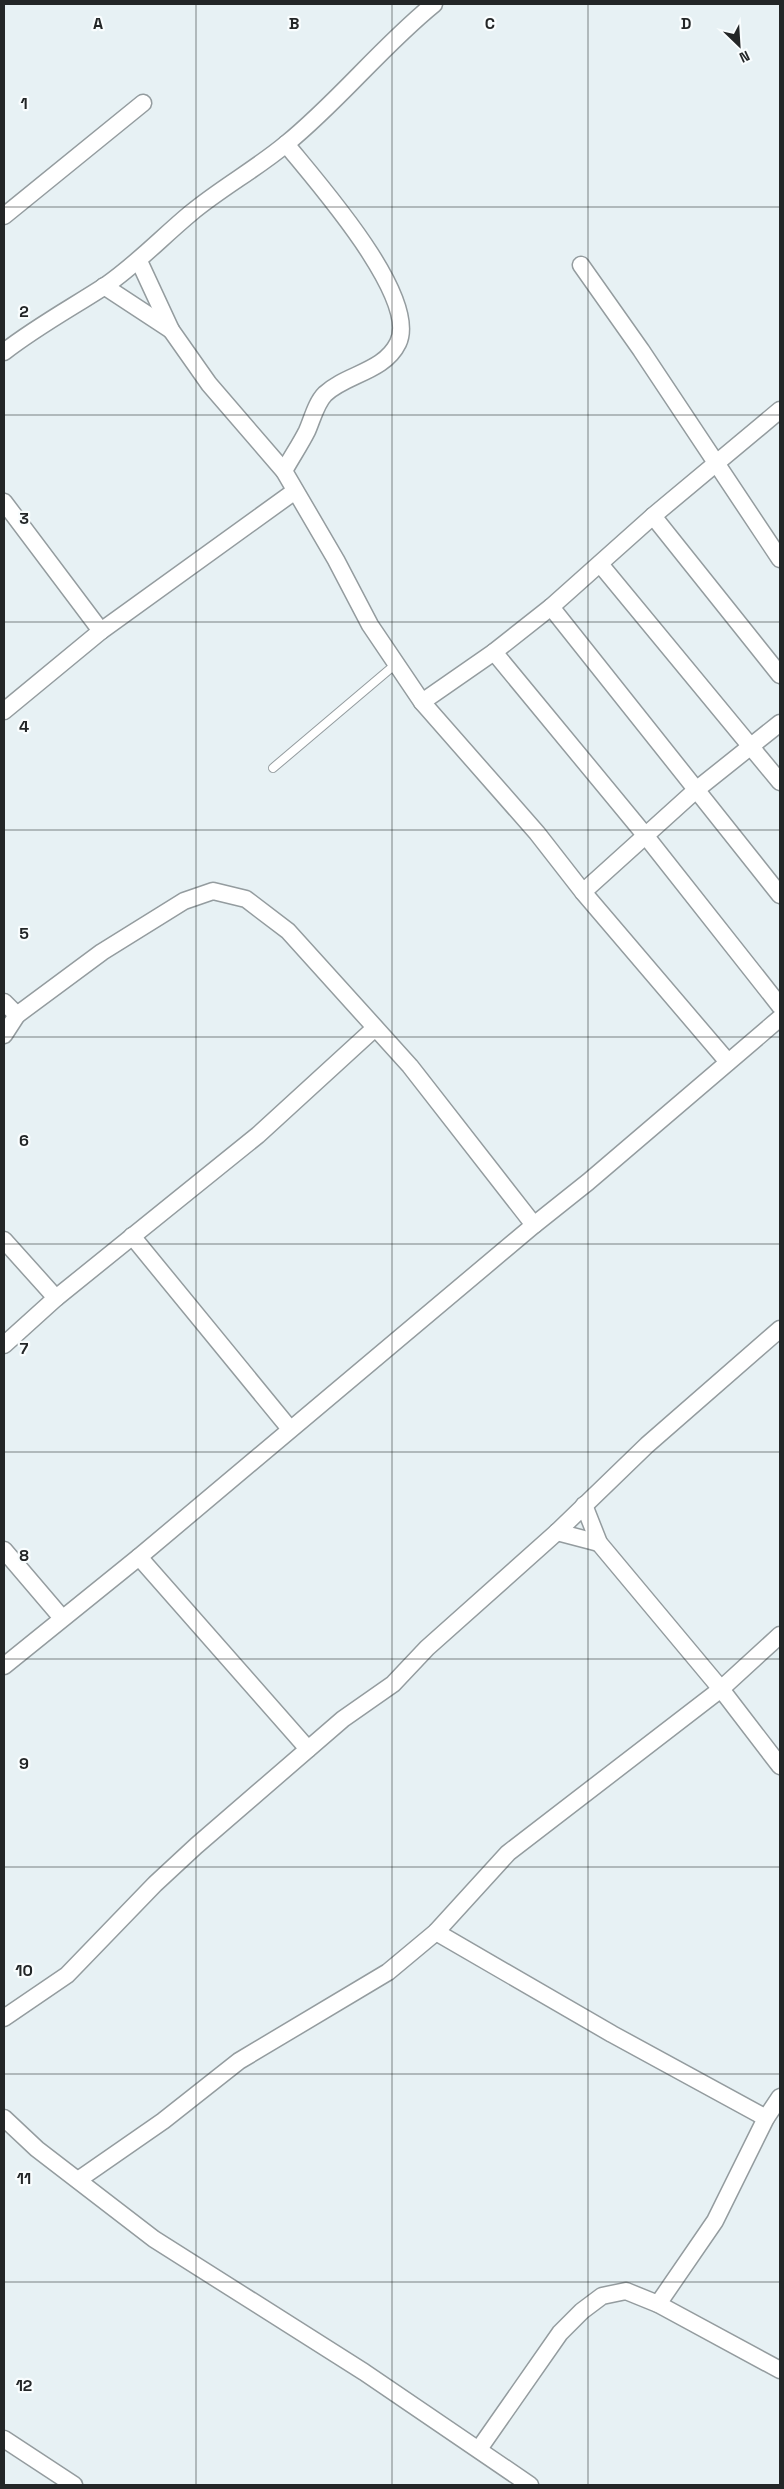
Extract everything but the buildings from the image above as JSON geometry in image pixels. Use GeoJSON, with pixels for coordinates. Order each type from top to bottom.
{"type":"FeatureCollection","features":[{"type":"Feature","properties":{"kind":"street"},"geometry":{"type":"LineString","coordinates":[[4,352],[36,328],[104,286],[139,261],[191,213],[286,144],[348,88],[404,28],[434,4]]}},
{"type":"Feature","properties":{"kind":"street"},"geometry":{"type":"LineString","coordinates":[[4,216],[143,103]]}},
{"type":"Feature","properties":{"kind":"street"},"geometry":{"type":"LineString","coordinates":[[284,471],[306,433],[323,396],[337,384],[366,372],[384,360],[398,343],[401,321],[386,278],[367,249],[286,144]]}},
{"type":"Feature","properties":{"kind":"street"},"geometry":{"type":"LineString","coordinates":[[139,261],[171,330],[209,384],[284,471],[336,560],[370,625],[422,702],[532,827],[583,892],[728,1062]]}},
{"type":"Feature","properties":{"kind":"street"},"geometry":{"type":"LineString","coordinates":[[581,265],[642,350],[780,559]]}},
{"type":"Feature","properties":{"kind":"street"},"geometry":{"type":"LineString","coordinates":[[104,286],[171,330]]}},
{"type":"Feature","properties":{"kind":"street"},"geometry":{"type":"LineString","coordinates":[[422,702],[494,652],[552,607],[653,516],[780,410]]}},
{"type":"Feature","properties":{"kind":"street"},"geometry":{"type":"LineString","coordinates":[[4,711],[101,631],[295,491]]}},
{"type":"Feature","properties":{"kind":"street"},"geometry":{"type":"LineString","coordinates":[[4,502],[101,631]]}},
{"type":"Feature","properties":{"kind":"street"},"geometry":{"type":"LineString","coordinates":[[653,516],[780,675]]}},
{"type":"Feature","properties":{"kind":"street"},"geometry":{"type":"LineString","coordinates":[[600,564],[780,782]]}},
{"type":"Feature","properties":{"kind":"street"},"geometry":{"type":"LineString","coordinates":[[552,607],[780,896]]}},
{"type":"Feature","properties":{"kind":"street"},"geometry":{"type":"LineString","coordinates":[[494,652],[645,836],[780,1006]]}},
{"type":"Feature","properties":{"kind":"street"},"geometry":{"type":"LineString","coordinates":[[583,892],[696,790],[780,723]]}},
{"type":"Feature","properties":{"kind":"street"},"geometry":{"type":"LineString","coordinates":[[4,1036],[17,1015],[102,952],[184,901],[213,891],[246,900],[288,931],[410,1066],[534,1225]]}},
{"type":"Feature","properties":{"kind":"street"},"geometry":{"type":"LineString","coordinates":[[4,1002],[17,1015]]}},
{"type":"Feature","properties":{"kind":"street"},"geometry":{"type":"LineString","coordinates":[[4,1666],[139,1557],[534,1225],[588,1182],[780,1018]]}},
{"type":"Feature","properties":{"kind":"street"},"geometry":{"type":"LineString","coordinates":[[4,1345],[56,1298],[258,1135],[375,1028]]}},
{"type":"Feature","properties":{"kind":"street"},"geometry":{"type":"LineString","coordinates":[[132,1236],[290,1430]]}},
{"type":"Feature","properties":{"kind":"street"},"geometry":{"type":"LineString","coordinates":[[4,1240],[56,1298]]}},
{"type":"Feature","properties":{"kind":"street"},"geometry":{"type":"LineString","coordinates":[[4,2018],[67,1975],[155,1884],[308,1748],[343,1719],[393,1684],[426,1648],[557,1532],[648,1445],[780,1329]]}},
{"type":"Feature","properties":{"kind":"street"},"geometry":{"type":"LineString","coordinates":[[584,1505],[599,1543],[721,1689],[780,1766]]}},
{"type":"Feature","properties":{"kind":"street"},"geometry":{"type":"LineString","coordinates":[[557,1532],[599,1543]]}},
{"type":"Feature","properties":{"kind":"street"},"geometry":{"type":"LineString","coordinates":[[4,1550],[62,1618]]}},
{"type":"Feature","properties":{"kind":"street"},"geometry":{"type":"LineString","coordinates":[[139,1557],[308,1748]]}},
{"type":"Feature","properties":{"kind":"street"},"geometry":{"type":"LineString","coordinates":[[78,2180],[163,2121],[239,2062],[388,1972],[436,1932],[508,1853],[721,1689],[780,1635]]}},
{"type":"Feature","properties":{"kind":"street"},"geometry":{"type":"LineString","coordinates":[[436,1932],[612,2034],[766,2118]]}},
{"type":"Feature","properties":{"kind":"street"},"geometry":{"type":"LineString","coordinates":[[658,2304],[715,2221],[766,2118],[780,2097]]}},
{"type":"Feature","properties":{"kind":"street"},"geometry":{"type":"LineString","coordinates":[[4,2118],[38,2149],[154,2239],[364,2372],[423,2414],[479,2449],[530,2485]]}},
{"type":"Feature","properties":{"kind":"street"},"geometry":{"type":"LineString","coordinates":[[479,2449],[560,2332],[582,2311],[602,2296],[626,2291],[658,2304],[780,2370]]}},
{"type":"Feature","properties":{"kind":"street"},"geometry":{"type":"LineString","coordinates":[[4,2439],[74,2485]]}},
{"type":"Feature","properties":{"kind":"lane"},"geometry":{"type":"LineString","coordinates":[[273,768],[397,663]]}}]}
